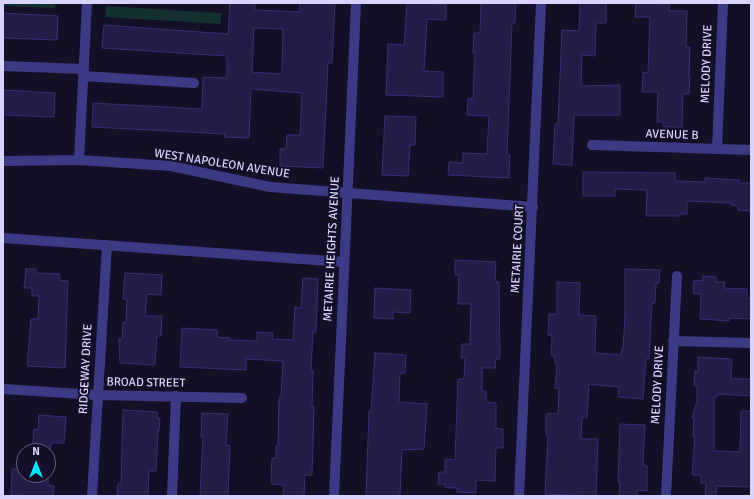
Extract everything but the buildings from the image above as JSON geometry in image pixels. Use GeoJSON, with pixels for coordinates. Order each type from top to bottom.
{"type":"FeatureCollection","features":[{"type":"Feature","properties":{"kind":"street"},"geometry":{"type":"LineString","coordinates":[[79,160],[87,3]]}},
{"type":"Feature","properties":{"kind":"street","name":"METAIRIE HEIGHTS AVENUE"},"geometry":{"type":"LineString","coordinates":[[334,496],[356,3]]}},
{"type":"Feature","properties":{"kind":"street","name":"METAIRIE COURT"},"geometry":{"type":"LineString","coordinates":[[519,496],[541,3]]}},
{"type":"Feature","properties":{"kind":"street","name":"MELODY DRIVE"},"geometry":{"type":"LineString","coordinates":[[717,149],[723,3]]}},
{"type":"Feature","properties":{"kind":"street"},"geometry":{"type":"LineString","coordinates":[[3,66],[84,72],[194,83]]}},
{"type":"Feature","properties":{"kind":"street","name":"AVENUE B"},"geometry":{"type":"LineString","coordinates":[[592,145],[751,150]]}},
{"type":"Feature","properties":{"kind":"street","name":"WEST NAPOLEON AVENUE"},"geometry":{"type":"LineString","coordinates":[[3,160],[79,160],[171,166],[270,187],[533,207]]}},
{"type":"Feature","properties":{"kind":"street"},"geometry":{"type":"LineString","coordinates":[[3,238],[107,244],[344,262]]}},
{"type":"Feature","properties":{"kind":"street","name":"RIDGEWAY DRIVE"},"geometry":{"type":"LineString","coordinates":[[92,496],[107,244]]}},
{"type":"Feature","properties":{"kind":"street","name":"MELODY DRIVE"},"geometry":{"type":"LineString","coordinates":[[666,496],[677,276]]}},
{"type":"Feature","properties":{"kind":"street"},"geometry":{"type":"LineString","coordinates":[[673,341],[751,343]]}},
{"type":"Feature","properties":{"kind":"street","name":"BROAD STREET"},"geometry":{"type":"LineString","coordinates":[[3,389],[97,395],[242,398]]}},
{"type":"Feature","properties":{"kind":"street"},"geometry":{"type":"LineString","coordinates":[[172,496],[176,396]]}},
{"type":"Feature","properties":{"kind":"green space"},"geometry":{"type":"Polygon","coordinates":[[[3,3],[56,3],[55,8],[3,6],[3,3]]]}},
{"type":"Feature","properties":{"kind":"green space"},"geometry":{"type":"Polygon","coordinates":[[[106,6],[221,13],[221,24],[105,17],[106,6]]]}}]}
